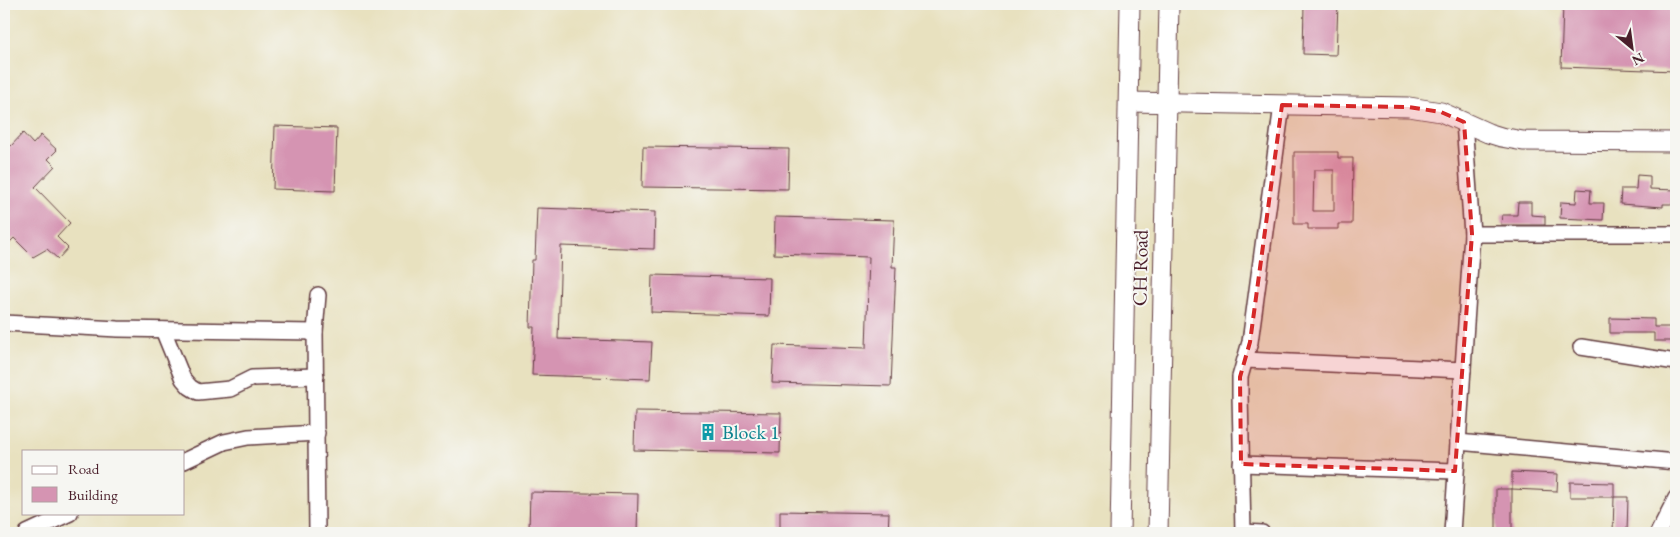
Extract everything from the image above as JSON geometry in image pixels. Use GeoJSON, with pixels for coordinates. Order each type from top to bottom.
{"type":"FeatureCollection","features":[{"type":"Feature","properties":{"kind":"street","name":"CH Road"},"geometry":{"type":"LineString","coordinates":[[1120,533],[1130,4]]}},
{"type":"Feature","properties":{"kind":"street","name":"CH Road"},"geometry":{"type":"LineString","coordinates":[[1158,533],[1169,4]]}},
{"type":"Feature","properties":{"kind":"street"},"geometry":{"type":"LineString","coordinates":[[1129,102],[1409,107],[1441,112],[1488,133],[1524,141],[1676,142]]}},
{"type":"Feature","properties":{"kind":"street"},"geometry":{"type":"LineString","coordinates":[[1262,533],[1243,533],[1240,377],[1250,342],[1282,105]]}},
{"type":"Feature","properties":{"kind":"street"},"geometry":{"type":"LineString","coordinates":[[1452,533],[1472,234],[1464,122]]}},
{"type":"Feature","properties":{"kind":"street"},"geometry":{"type":"LineString","coordinates":[[1472,234],[1676,234]]}},
{"type":"Feature","properties":{"kind":"street"},"geometry":{"type":"LineString","coordinates":[[317,533],[315,332],[318,295]]}},
{"type":"Feature","properties":{"kind":"street"},"geometry":{"type":"LineString","coordinates":[[4,323],[163,330],[315,332]]}},
{"type":"Feature","properties":{"kind":"street"},"geometry":{"type":"LineString","coordinates":[[163,330],[183,379],[190,388],[198,392],[230,389],[252,378],[316,376]]}},
{"type":"Feature","properties":{"kind":"street"},"geometry":{"type":"LineString","coordinates":[[1581,347],[1676,362]]}},
{"type":"Feature","properties":{"kind":"street"},"geometry":{"type":"LineString","coordinates":[[1245,360],[1463,370]]}},
{"type":"Feature","properties":{"kind":"street"},"geometry":{"type":"LineString","coordinates":[[185,461],[224,442],[248,437],[317,433]]}},
{"type":"Feature","properties":{"kind":"street"},"geometry":{"type":"LineString","coordinates":[[1458,442],[1676,462]]}},
{"type":"Feature","properties":{"kind":"street"},"geometry":{"type":"LineString","coordinates":[[1241,464],[1455,471]]}},
{"type":"Feature","properties":{"kind":"street"},"geometry":{"type":"LineString","coordinates":[[1658,533],[1676,498]]}},
{"type":"Feature","properties":{"kind":"street"},"geometry":{"type":"LineString","coordinates":[[27,533],[68,514]]}},
{"type":"Feature","properties":{"kind":"highlighted area"},"geometry":{"type":"Polygon","coordinates":[[[1282,105],[1409,107],[1441,112],[1464,122],[1472,234],[1455,471],[1241,464],[1240,377],[1250,342],[1282,105]]]}},
{"type":"Feature","properties":{"kind":"building"},"geometry":{"type":"Polygon","coordinates":[[[1304,4],[1338,4],[1336,55],[1303,54],[1304,4]]]}},
{"type":"Feature","properties":{"kind":"building"},"geometry":{"type":"Polygon","coordinates":[[[1563,4],[1676,4],[1676,71],[1561,67],[1563,4]]]}},
{"type":"Feature","properties":{"kind":"building"},"geometry":{"type":"Polygon","coordinates":[[[275,126],[337,128],[335,191],[273,189],[275,126]]]}},
{"type":"Feature","properties":{"kind":"building"},"geometry":{"type":"Polygon","coordinates":[[[23,133],[33,144],[41,135],[57,150],[48,159],[55,166],[35,187],[70,223],[57,237],[68,248],[58,259],[47,249],[33,257],[14,238],[4,248],[4,139],[11,146],[23,133]]]}},
{"type":"Feature","properties":{"kind":"building"},"geometry":{"type":"Polygon","coordinates":[[[643,147],[789,149],[788,189],[642,187],[643,147]]]}},
{"type":"Feature","properties":{"kind":"building"},"geometry":{"type":"Polygon","coordinates":[[[1294,152],[1338,152],[1338,158],[1353,158],[1352,224],[1338,224],[1338,229],[1308,229],[1308,224],[1294,224],[1294,152]],[[1314,170],[1313,211],[1334,211],[1334,170],[1314,170]]]}},
{"type":"Feature","properties":{"kind":"building"},"geometry":{"type":"Polygon","coordinates":[[[1637,175],[1650,176],[1650,189],[1676,190],[1676,204],[1663,204],[1663,207],[1620,204],[1621,189],[1636,189],[1637,175]]]}},
{"type":"Feature","properties":{"kind":"building"},"geometry":{"type":"Polygon","coordinates":[[[1577,189],[1591,190],[1590,203],[1604,203],[1603,220],[1560,218],[1561,202],[1576,203],[1577,189]]]}},
{"type":"Feature","properties":{"kind":"building"},"geometry":{"type":"Polygon","coordinates":[[[1518,202],[1531,202],[1531,215],[1545,216],[1545,225],[1501,225],[1502,215],[1517,215],[1518,202]]]}},
{"type":"Feature","properties":{"kind":"building"},"geometry":{"type":"Polygon","coordinates":[[[537,208],[655,212],[654,249],[561,246],[558,339],[652,342],[650,379],[532,375],[534,327],[530,327],[532,260],[535,260],[537,208]]]}},
{"type":"Feature","properties":{"kind":"building"},"geometry":{"type":"Polygon","coordinates":[[[775,217],[894,220],[892,267],[896,267],[891,386],[772,383],[774,345],[866,348],[869,257],[774,254],[775,217]]]}},
{"type":"Feature","properties":{"kind":"building"},"geometry":{"type":"Polygon","coordinates":[[[652,275],[770,278],[769,316],[651,312],[652,275]]]}},
{"type":"Feature","properties":{"kind":"building"},"geometry":{"type":"Polygon","coordinates":[[[1610,318],[1654,319],[1654,327],[1676,327],[1676,341],[1654,341],[1654,333],[1610,333],[1610,318]]]}},
{"type":"Feature","properties":{"kind":"building","name":"Block 1"},"geometry":{"type":"Polygon","coordinates":[[[635,411],[781,413],[780,453],[634,450],[635,411]]]}},
{"type":"Feature","properties":{"kind":"building"},"geometry":{"type":"Polygon","coordinates":[[[1512,472],[1558,474],[1557,491],[1512,489],[1512,472]]]}},
{"type":"Feature","properties":{"kind":"building"},"geometry":{"type":"Polygon","coordinates":[[[1570,482],[1614,483],[1614,497],[1570,497],[1570,482]]]}},
{"type":"Feature","properties":{"kind":"building"},"geometry":{"type":"Polygon","coordinates":[[[1496,489],[1512,489],[1512,533],[1496,533],[1496,489]]]}},
{"type":"Feature","properties":{"kind":"building"},"geometry":{"type":"Polygon","coordinates":[[[530,492],[638,494],[637,533],[529,531],[530,492]]]}},
{"type":"Feature","properties":{"kind":"building"},"geometry":{"type":"Polygon","coordinates":[[[1614,497],[1628,497],[1627,533],[1613,533],[1614,497]]]}},
{"type":"Feature","properties":{"kind":"building"},"geometry":{"type":"Polygon","coordinates":[[[780,511],[889,513],[888,533],[780,533],[780,511]]]}},
{"type":"Feature","properties":{"kind":"place","name":"Block 1"},"geometry":{"type":"Point","coordinates":[708,432]}}]}
